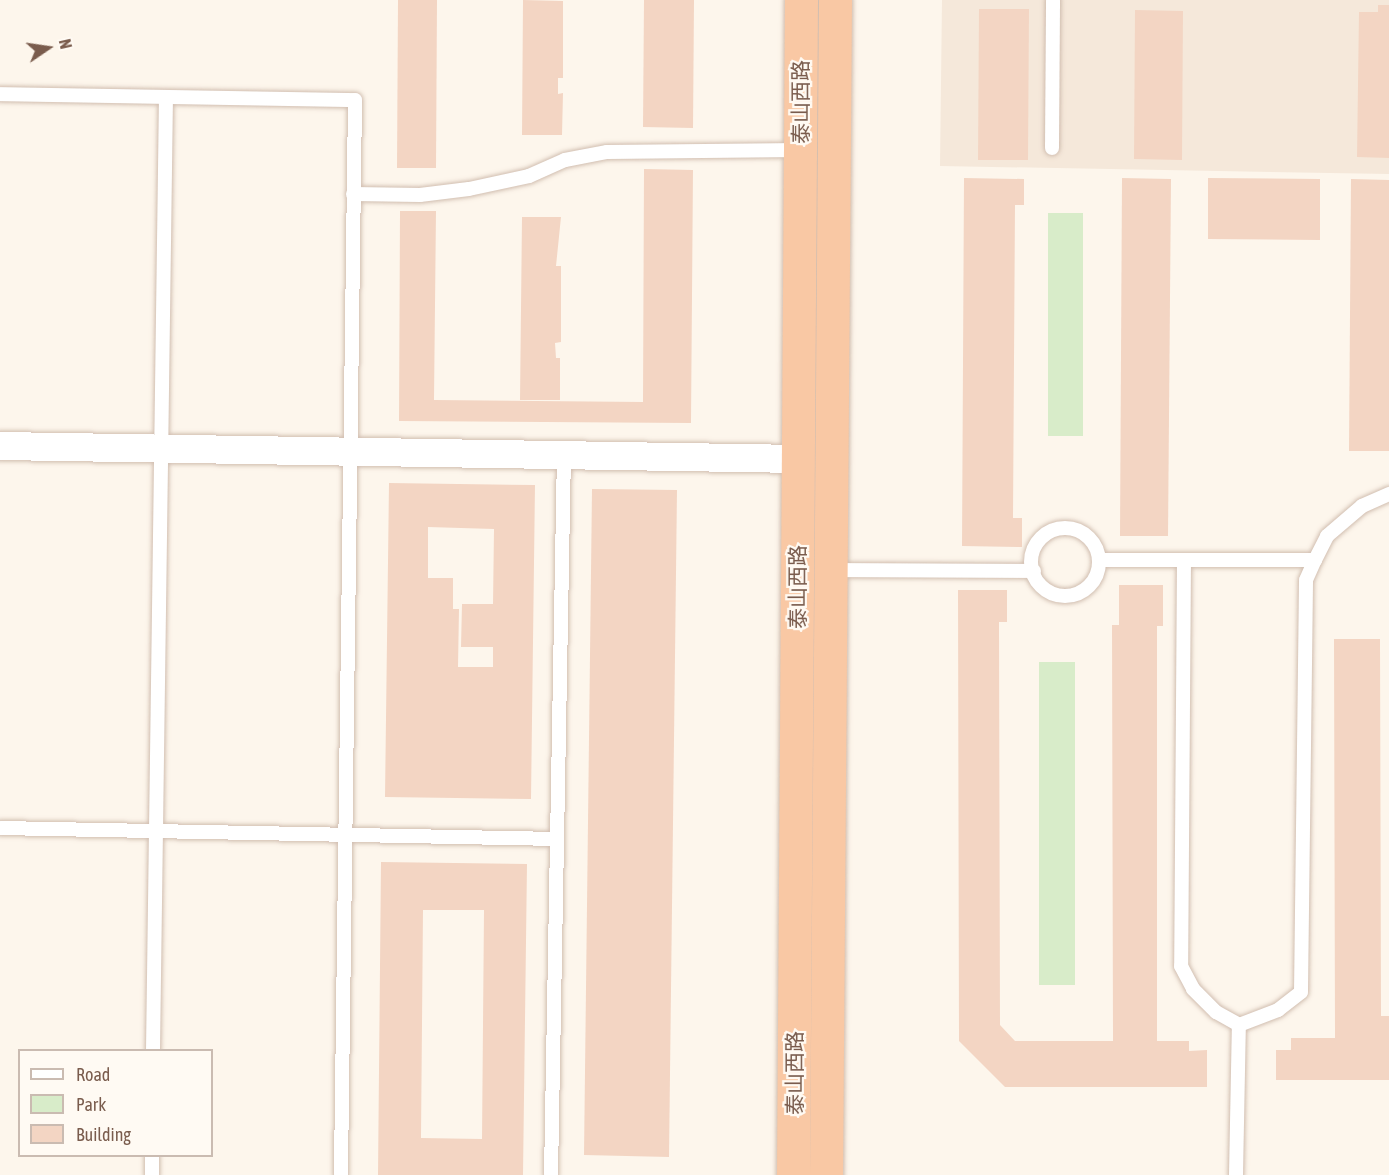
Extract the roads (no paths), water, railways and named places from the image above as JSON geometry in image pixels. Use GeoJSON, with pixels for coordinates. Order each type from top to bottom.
{"type":"FeatureCollection","features":[{"type":"Feature","properties":{"kind":"highway","name":"泰山西路"},"geometry":{"type":"LineString","coordinates":[[793,1175],[801,0]]}},
{"type":"Feature","properties":{"kind":"highway","name":"泰山西路"},"geometry":{"type":"LineString","coordinates":[[826,1175],[835,0]]}},
{"type":"Feature","properties":{"kind":"street"},"geometry":{"type":"LineString","coordinates":[[0,446],[798,459]]}},
{"type":"Feature","properties":{"kind":"lane"},"geometry":{"type":"LineString","coordinates":[[1052,148],[1053,0]]}},
{"type":"Feature","properties":{"kind":"lane"},"geometry":{"type":"LineString","coordinates":[[0,94],[354,100],[341,1175]]}},
{"type":"Feature","properties":{"kind":"lane"},"geometry":{"type":"LineString","coordinates":[[153,1049],[165,97]]}},
{"type":"Feature","properties":{"kind":"lane"},"geometry":{"type":"LineString","coordinates":[[353,194],[420,195],[469,189],[529,176],[565,160],[607,152],[800,150]]}},
{"type":"Feature","properties":{"kind":"lane"},"geometry":{"type":"LineString","coordinates":[[551,1175],[564,455]]}},
{"type":"Feature","properties":{"kind":"lane"},"geometry":{"type":"LineString","coordinates":[[1239,1025],[1278,1010],[1301,992],[1306,580],[1327,536],[1362,506],[1389,494]]}},
{"type":"Feature","properties":{"kind":"lane"},"geometry":{"type":"LineString","coordinates":[[1062,528],[1085,534],[1097,550],[1099,560],[1094,579],[1088,587],[1069,596],[1044,588],[1034,572],[1033,552],[1039,540],[1062,528]]}},
{"type":"Feature","properties":{"kind":"lane"},"geometry":{"type":"LineString","coordinates":[[1099,560],[1315,560]]}},
{"type":"Feature","properties":{"kind":"lane"},"geometry":{"type":"LineString","coordinates":[[1184,560],[1181,966],[1193,989],[1216,1012],[1239,1025]]}},
{"type":"Feature","properties":{"kind":"lane"},"geometry":{"type":"LineString","coordinates":[[830,570],[1034,572]]}},
{"type":"Feature","properties":{"kind":"lane"},"geometry":{"type":"LineString","coordinates":[[0,828],[557,839]]}},
{"type":"Feature","properties":{"kind":"lane"},"geometry":{"type":"LineString","coordinates":[[1236,1175],[1239,1025]]}},
{"type":"Feature","properties":{"kind":"lane"},"geometry":{"type":"LineString","coordinates":[[152,1157],[152,1175]]}}]}
